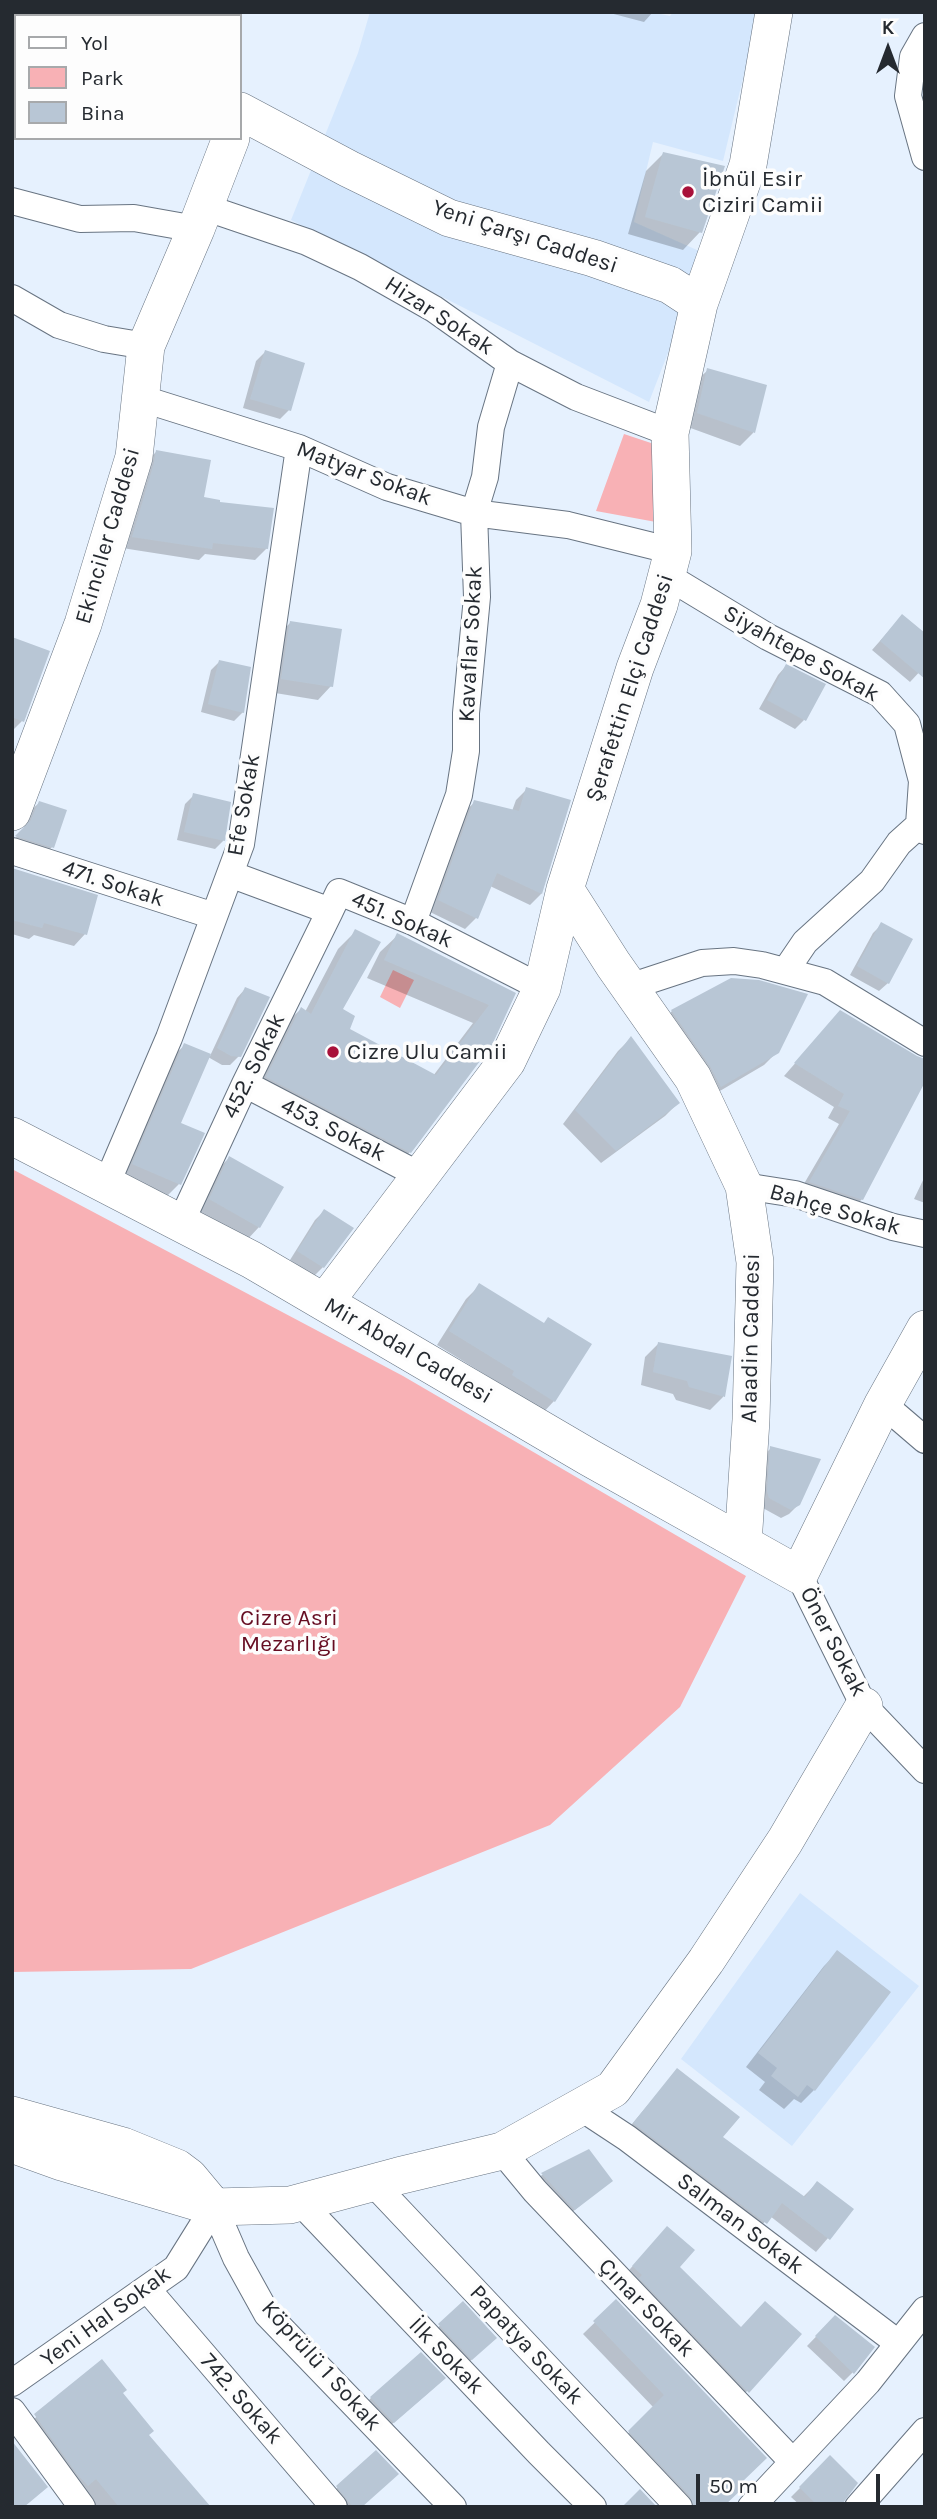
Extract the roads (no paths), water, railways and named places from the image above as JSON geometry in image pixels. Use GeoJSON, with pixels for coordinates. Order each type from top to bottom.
{"type":"FeatureCollection","features":[{"type":"Feature","properties":{"kind":"street","name":"Şerafettin Elçi Caddesi"},"geometry":{"type":"LineString","coordinates":[[325,1302],[507,1061],[542,988],[565,889],[635,668],[659,605],[670,563],[670,433],[699,304],[748,166],[774,12]]}},
{"type":"Feature","properties":{"kind":"street"},"geometry":{"type":"LineString","coordinates":[[925,36],[913,57],[908,96],[925,157]]}},
{"type":"Feature","properties":{"kind":"street","name":"Yeni Çarşı Caddesi"},"geometry":{"type":"LineString","coordinates":[[242,121],[449,218],[593,258],[670,285],[699,304]]}},
{"type":"Feature","properties":{"kind":"street","name":"Ekinciler Caddesi"},"geometry":{"type":"LineString","coordinates":[[12,812],[83,624],[134,457],[146,346],[230,140]]}},
{"type":"Feature","properties":{"kind":"street","name":"Hizar Sokak"},"geometry":{"type":"LineString","coordinates":[[12,201],[80,219],[200,218],[307,242],[360,267],[434,309],[510,363],[576,397],[670,433]]}},
{"type":"Feature","properties":{"kind":"street"},"geometry":{"type":"LineString","coordinates":[[12,298],[59,325],[104,339],[146,346]]}},
{"type":"Feature","properties":{"kind":"street","name":"Kavaflar Sokak"},"geometry":{"type":"LineString","coordinates":[[413,922],[459,795],[467,751],[467,713],[477,597],[474,513],[485,477],[491,427],[510,363]]}},
{"type":"Feature","properties":{"kind":"street","name":"Matyar Sokak"},"geometry":{"type":"LineString","coordinates":[[141,398],[299,448],[387,487],[474,513],[568,525],[670,563]]}},
{"type":"Feature","properties":{"kind":"street","name":"Efe Sokak"},"geometry":{"type":"LineString","coordinates":[[107,1183],[169,1038],[241,844],[299,448]]}},
{"type":"Feature","properties":{"kind":"street","name":"Siyahtepe Sokak"},"geometry":{"type":"LineString","coordinates":[[670,563],[768,637],[880,694],[907,724],[921,755],[922,828]]}},
{"type":"Feature","properties":{"kind":"street"},"geometry":{"type":"LineString","coordinates":[[786,970],[804,942],[872,881],[899,843],[922,828]]}},
{"type":"Feature","properties":{"kind":"street","name":"471. Sokak"},"geometry":{"type":"LineString","coordinates":[[12,851],[214,916]]}},
{"type":"Feature","properties":{"kind":"street","name":"451. Sokak"},"geometry":{"type":"LineString","coordinates":[[230,874],[330,911],[339,892],[413,922],[542,988]]}},
{"type":"Feature","properties":{"kind":"street","name":"Alaadin Caddesi"},"geometry":{"type":"LineString","coordinates":[[565,889],[629,987],[693,1077],[744,1186],[755,1262],[751,1420],[743,1544]]}},
{"type":"Feature","properties":{"kind":"street","name":"452. Sokak"},"geometry":{"type":"LineString","coordinates":[[181,1222],[330,911]]}},
{"type":"Feature","properties":{"kind":"street"},"geometry":{"type":"LineString","coordinates":[[629,987],[702,963],[734,961],[786,970],[825,982],[925,1043]]}},
{"type":"Feature","properties":{"kind":"street","name":"453. Sokak"},"geometry":{"type":"LineString","coordinates":[[245,1084],[421,1176]]}},
{"type":"Feature","properties":{"kind":"street","name":"Mir Abdal Caddesi"},"geometry":{"type":"LineString","coordinates":[[12,1136],[252,1260],[799,1575]]}},
{"type":"Feature","properties":{"kind":"street","name":"Bahçe Sokak"},"geometry":{"type":"LineString","coordinates":[[744,1186],[795,1194],[893,1227],[925,1234]]}},
{"type":"Feature","properties":{"kind":"street"},"geometry":{"type":"LineString","coordinates":[[799,1575],[883,1404],[925,1329]]}},
{"type":"Feature","properties":{"kind":"street"},"geometry":{"type":"LineString","coordinates":[[883,1404],[925,1440]]}},
{"type":"Feature","properties":{"kind":"street","name":"Öner Sokak"},"geometry":{"type":"LineString","coordinates":[[799,1575],[864,1706],[925,1770]]}},
{"type":"Feature","properties":{"kind":"street"},"geometry":{"type":"LineString","coordinates":[[12,2144],[62,2162],[215,2207],[290,2205],[502,2151],[613,2089],[706,1961],[785,1841],[864,1706],[925,1743]]}},
{"type":"Feature","properties":{"kind":"street","name":"Salman Sokak"},"geometry":{"type":"LineString","coordinates":[[580,2108],[645,2151],[898,2343]]}},
{"type":"Feature","properties":{"kind":"street"},"geometry":{"type":"LineString","coordinates":[[12,2115],[123,2147],[177,2168],[188,2176],[215,2207]]}},
{"type":"Feature","properties":{"kind":"street","name":"Çınar Sokak"},"geometry":{"type":"LineString","coordinates":[[502,2151],[535,2191],[793,2462]]}},
{"type":"Feature","properties":{"kind":"street","name":"Papatya Sokak"},"geometry":{"type":"LineString","coordinates":[[373,2183],[679,2507]]}},
{"type":"Feature","properties":{"kind":"street","name":"İlk Sokak"},"geometry":{"type":"LineString","coordinates":[[300,2203],[593,2507]]}},
{"type":"Feature","properties":{"kind":"street","name":"Yeni Hal Sokak"},"geometry":{"type":"LineString","coordinates":[[12,2383],[176,2269],[215,2207]]}},
{"type":"Feature","properties":{"kind":"street","name":"Köprülü 1 Sokak"},"geometry":{"type":"LineString","coordinates":[[215,2207],[236,2258],[267,2314],[453,2507]]}},
{"type":"Feature","properties":{"kind":"street","name":"742. Sokak"},"geometry":{"type":"LineString","coordinates":[[148,2290],[334,2507]]}},
{"type":"Feature","properties":{"kind":"street"},"geometry":{"type":"LineString","coordinates":[[751,2507],[868,2382],[925,2310]]}},
{"type":"Feature","properties":{"kind":"street"},"geometry":{"type":"LineString","coordinates":[[12,2411],[82,2507]]}},
{"type":"Feature","properties":{"kind":"street"},"geometry":{"type":"LineString","coordinates":[[858,2507],[925,2431]]}},
{"type":"Feature","properties":{"kind":"place","name":"İbnül Esir Ciziri Camii"},"geometry":{"type":"Point","coordinates":[688,192]}},
{"type":"Feature","properties":{"kind":"place","name":"Cizre Ulu Camii"},"geometry":{"type":"Point","coordinates":[333,1052]}},
{"type":"Feature","properties":{"kind":"park label","name":"Cizre Asri Mezarlığı"},"geometry":{"type":"Point","coordinates":[289,1631]}}]}
